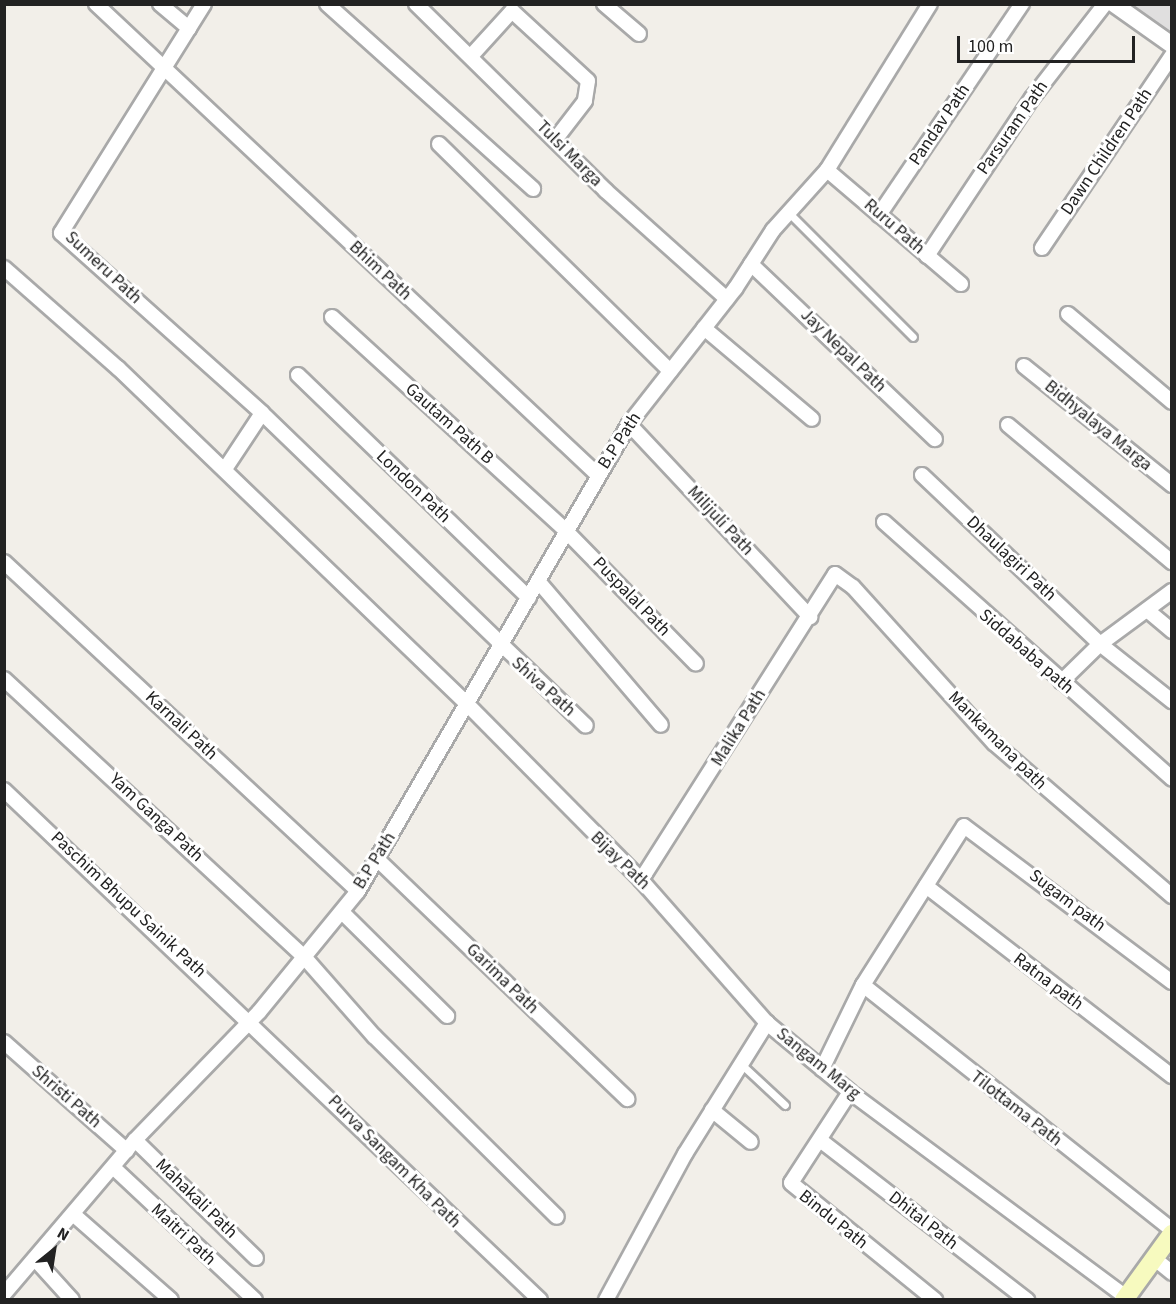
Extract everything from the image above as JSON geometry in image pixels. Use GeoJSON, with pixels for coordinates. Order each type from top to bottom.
{"type":"FeatureCollection","features":[{"type":"Feature","properties":{"kind":"main road"},"geometry":{"type":"LineString","coordinates":[[1125,1298],[1155,1259],[1172,1232]]}},
{"type":"Feature","properties":{"kind":"street","name":"Bhim Path"},"geometry":{"type":"LineString","coordinates":[[96,4],[598,475]]}},
{"type":"Feature","properties":{"kind":"street"},"geometry":{"type":"LineString","coordinates":[[160,4],[189,28]]}},
{"type":"Feature","properties":{"kind":"street","name":"Sumeru Path"},"geometry":{"type":"LineString","coordinates":[[204,4],[162,66],[62,233],[262,413]]}},
{"type":"Feature","properties":{"kind":"street"},"geometry":{"type":"LineString","coordinates":[[327,4],[533,189]]}},
{"type":"Feature","properties":{"kind":"street","name":"Tulsi Marga"},"geometry":{"type":"LineString","coordinates":[[416,4],[555,140],[727,299]]}},
{"type":"Feature","properties":{"kind":"street"},"geometry":{"type":"LineString","coordinates":[[604,4],[639,34]]}},
{"type":"Feature","properties":{"kind":"street","name":"B.P Path"},"geometry":{"type":"LineString","coordinates":[[6,1288],[35,1259],[114,1168],[131,1145],[306,959],[358,891],[629,424],[727,299],[789,213],[827,170],[930,4]]}},
{"type":"Feature","properties":{"kind":"street","name":"Pandav Path"},"geometry":{"type":"LineString","coordinates":[[879,215],[1022,4]]}},
{"type":"Feature","properties":{"kind":"street","name":"Parsuram Path"},"geometry":{"type":"LineString","coordinates":[[927,256],[1032,98],[1105,4]]}},
{"type":"Feature","properties":{"kind":"street"},"geometry":{"type":"LineString","coordinates":[[1114,4],[1170,45]]}},
{"type":"Feature","properties":{"kind":"street"},"geometry":{"type":"LineString","coordinates":[[471,57],[512,7],[588,81],[585,101],[555,140]]}},
{"type":"Feature","properties":{"kind":"street","name":"Dawn Children Path"},"geometry":{"type":"LineString","coordinates":[[1042,248],[1170,45]]}},
{"type":"Feature","properties":{"kind":"street"},"geometry":{"type":"LineString","coordinates":[[439,144],[670,371]]}},
{"type":"Feature","properties":{"kind":"street","name":"Ruru Path"},"geometry":{"type":"LineString","coordinates":[[827,170],[961,284]]}},
{"type":"Feature","properties":{"kind":"street","name":"Jay Nepal Path"},"geometry":{"type":"LineString","coordinates":[[751,264],[935,439]]}},
{"type":"Feature","properties":{"kind":"street","name":"Bijay Path"},"geometry":{"type":"LineString","coordinates":[[4,268],[225,469],[467,704],[641,880],[767,1023]]}},
{"type":"Feature","properties":{"kind":"street"},"geometry":{"type":"LineString","coordinates":[[1068,314],[1172,402]]}},
{"type":"Feature","properties":{"kind":"street","name":"Gautam Path B"},"geometry":{"type":"LineString","coordinates":[[332,317],[566,530]]}},
{"type":"Feature","properties":{"kind":"street"},"geometry":{"type":"LineString","coordinates":[[704,328],[812,419]]}},
{"type":"Feature","properties":{"kind":"street","name":"Bidhyalaya Marga"},"geometry":{"type":"LineString","coordinates":[[1024,366],[1172,485]]}},
{"type":"Feature","properties":{"kind":"street","name":"London Path"},"geometry":{"type":"LineString","coordinates":[[298,375],[529,598]]}},
{"type":"Feature","properties":{"kind":"street"},"geometry":{"type":"LineString","coordinates":[[225,469],[262,413]]}},
{"type":"Feature","properties":{"kind":"street","name":"Shiva Path"},"geometry":{"type":"LineString","coordinates":[[262,413],[500,647],[586,726]]}},
{"type":"Feature","properties":{"kind":"street","name":"Milijuli Path"},"geometry":{"type":"LineString","coordinates":[[629,424],[810,617]]}},
{"type":"Feature","properties":{"kind":"street"},"geometry":{"type":"LineString","coordinates":[[1008,425],[1172,562]]}},
{"type":"Feature","properties":{"kind":"street","name":"Dhaulagiri Path"},"geometry":{"type":"LineString","coordinates":[[921,475],[1100,644]]}},
{"type":"Feature","properties":{"kind":"street","name":"Siddababa path"},"geometry":{"type":"LineString","coordinates":[[884,522],[1172,779]]}},
{"type":"Feature","properties":{"kind":"street","name":"Puspalal Path"},"geometry":{"type":"LineString","coordinates":[[566,530],[696,664]]}},
{"type":"Feature","properties":{"kind":"street","name":"Karnali Path"},"geometry":{"type":"LineString","coordinates":[[4,562],[358,891]]}},
{"type":"Feature","properties":{"kind":"street","name":"Malika Path"},"geometry":{"type":"LineString","coordinates":[[641,880],[810,617],[835,574]]}},
{"type":"Feature","properties":{"kind":"street","name":"Mankamana path"},"geometry":{"type":"LineString","coordinates":[[835,574],[853,587],[994,743],[1172,896]]}},
{"type":"Feature","properties":{"kind":"street"},"geometry":{"type":"LineString","coordinates":[[538,581],[661,725]]}},
{"type":"Feature","properties":{"kind":"street"},"geometry":{"type":"LineString","coordinates":[[1061,682],[1100,644],[1172,591]]}},
{"type":"Feature","properties":{"kind":"street"},"geometry":{"type":"LineString","coordinates":[[1147,610],[1172,631]]}},
{"type":"Feature","properties":{"kind":"street"},"geometry":{"type":"LineString","coordinates":[[1100,644],[1172,701]]}},
{"type":"Feature","properties":{"kind":"street","name":"Yam Ganga Path"},"geometry":{"type":"LineString","coordinates":[[4,679],[306,959],[374,1036],[557,1217]]}},
{"type":"Feature","properties":{"kind":"street","name":"Paschim Bhupu Sainik Path"},"geometry":{"type":"LineString","coordinates":[[4,790],[250,1021]]}},
{"type":"Feature","properties":{"kind":"street","name":"Sugam path"},"geometry":{"type":"LineString","coordinates":[[926,886],[960,828],[969,826],[1172,982]]}},
{"type":"Feature","properties":{"kind":"street","name":"Garima Path"},"geometry":{"type":"LineString","coordinates":[[377,859],[627,1099]]}},
{"type":"Feature","properties":{"kind":"street"},"geometry":{"type":"LineString","coordinates":[[822,1069],[863,985],[926,886]]}},
{"type":"Feature","properties":{"kind":"street","name":"Ratna path"},"geometry":{"type":"LineString","coordinates":[[926,886],[1172,1076]]}},
{"type":"Feature","properties":{"kind":"street"},"geometry":{"type":"LineString","coordinates":[[342,912],[447,1016]]}},
{"type":"Feature","properties":{"kind":"street","name":"Tilottama Path"},"geometry":{"type":"LineString","coordinates":[[863,985],[1172,1232]]}},
{"type":"Feature","properties":{"kind":"street","name":"Purva Sangam Kha Path"},"geometry":{"type":"LineString","coordinates":[[250,1021],[488,1255],[540,1299]]}},
{"type":"Feature","properties":{"kind":"street","name":"Sangam Marg"},"geometry":{"type":"LineString","coordinates":[[606,1299],[712,1110],[767,1023],[850,1092],[1125,1298]]}},
{"type":"Feature","properties":{"kind":"street","name":"Shristi Path"},"geometry":{"type":"LineString","coordinates":[[4,1042],[131,1145]]}},
{"type":"Feature","properties":{"kind":"street","name":"Bindu Path"},"geometry":{"type":"LineString","coordinates":[[850,1092],[793,1187],[935,1299]]}},
{"type":"Feature","properties":{"kind":"street"},"geometry":{"type":"LineString","coordinates":[[712,1110],[751,1142]]}},
{"type":"Feature","properties":{"kind":"street","name":"Dhital Path"},"geometry":{"type":"LineString","coordinates":[[820,1140],[1027,1299]]}},
{"type":"Feature","properties":{"kind":"street","name":"Mahakali Path"},"geometry":{"type":"LineString","coordinates":[[131,1145],[256,1258]]}},
{"type":"Feature","properties":{"kind":"street","name":"Maitri Path"},"geometry":{"type":"LineString","coordinates":[[114,1168],[255,1299]]}},
{"type":"Feature","properties":{"kind":"street"},"geometry":{"type":"LineString","coordinates":[[73,1214],[171,1299]]}},
{"type":"Feature","properties":{"kind":"street"},"geometry":{"type":"LineString","coordinates":[[35,1259],[72,1299]]}},
{"type":"Feature","properties":{"kind":"street"},"geometry":{"type":"LineString","coordinates":[[1155,1259],[1172,1273]]}},
{"type":"Feature","properties":{"kind":"lane"},"geometry":{"type":"LineString","coordinates":[[789,213],[914,338]]}},
{"type":"Feature","properties":{"kind":"lane"},"geometry":{"type":"LineString","coordinates":[[741,1064],[785,1105]]}},
{"type":"Feature","properties":{"kind":"shaded area"},"geometry":{"type":"Polygon","coordinates":[[[1105,5],[1171,5],[1171,47],[1105,5]]]}}]}
